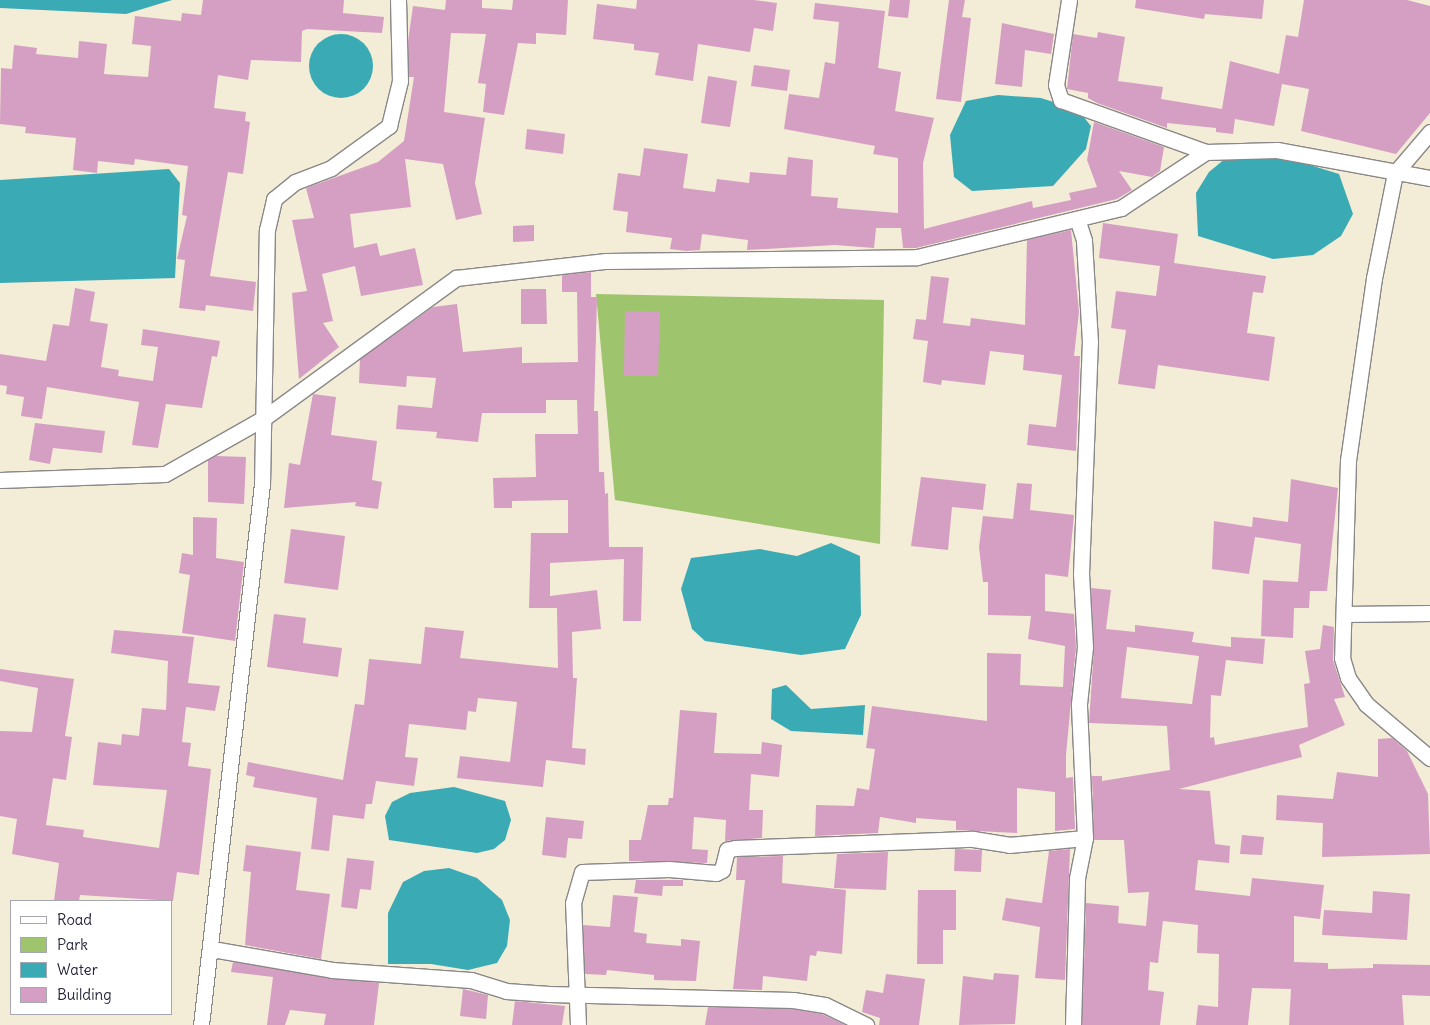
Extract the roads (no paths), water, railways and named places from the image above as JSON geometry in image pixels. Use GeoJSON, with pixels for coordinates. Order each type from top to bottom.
{"type":"FeatureCollection","features":[{"type":"Feature","properties":{"kind":"street"},"geometry":{"type":"LineString","coordinates":[[202,1025],[212,949],[262,484],[267,230],[274,199],[295,182],[331,168],[389,126],[400,81],[398,0]]}},
{"type":"Feature","properties":{"kind":"street"},"geometry":{"type":"LineString","coordinates":[[1070,0],[1056,85],[1061,100],[1206,152],[1277,150],[1430,178]]}},
{"type":"Feature","properties":{"kind":"street"},"geometry":{"type":"LineString","coordinates":[[1430,132],[1395,173],[1374,278],[1348,460],[1342,658],[1348,678],[1366,704],[1430,758]]}},
{"type":"Feature","properties":{"kind":"street"},"geometry":{"type":"LineString","coordinates":[[0,480],[165,474],[264,418],[456,278],[606,261],[917,257],[1078,221],[1122,208],[1206,152]]}},
{"type":"Feature","properties":{"kind":"street"},"geometry":{"type":"LineString","coordinates":[[1073,1025],[1077,878],[1085,838],[1079,704],[1085,647],[1081,574],[1090,342],[1084,240],[1078,221]]}},
{"type":"Feature","properties":{"kind":"street"},"geometry":{"type":"LineString","coordinates":[[1344,614],[1430,613]]}},
{"type":"Feature","properties":{"kind":"street"},"geometry":{"type":"LineString","coordinates":[[578,1025],[573,994],[573,903],[582,872],[669,869],[716,873],[722,870],[727,850],[735,848],[973,840],[1009,845],[1085,838]]}},
{"type":"Feature","properties":{"kind":"street"},"geometry":{"type":"LineString","coordinates":[[212,949],[332,970],[471,980],[506,990],[573,994],[793,1000],[825,1005],[866,1025]]}},
{"type":"Feature","properties":{"kind":"water"},"geometry":{"type":"Polygon","coordinates":[[[0,0],[172,0],[126,14],[0,8],[0,0]]]}},
{"type":"Feature","properties":{"kind":"water"},"geometry":{"type":"Polygon","coordinates":[[[341,34],[353,37],[364,43],[370,54],[373,66],[370,78],[364,89],[353,95],[341,98],[329,95],[318,89],[312,78],[309,66],[312,54],[318,43],[329,37],[341,34]]]}},
{"type":"Feature","properties":{"kind":"water"},"geometry":{"type":"Polygon","coordinates":[[[998,95],[1041,98],[1078,110],[1091,126],[1086,149],[1053,186],[972,191],[954,177],[950,135],[966,101],[998,95]]]}},
{"type":"Feature","properties":{"kind":"water"},"geometry":{"type":"Polygon","coordinates":[[[1281,156],[1339,174],[1353,214],[1341,236],[1313,255],[1273,259],[1198,236],[1196,193],[1209,172],[1226,158],[1281,156]]]}},
{"type":"Feature","properties":{"kind":"water"},"geometry":{"type":"Polygon","coordinates":[[[169,169],[180,183],[175,278],[0,283],[0,180],[169,169]]]}},
{"type":"Feature","properties":{"kind":"water"},"geometry":{"type":"Polygon","coordinates":[[[831,543],[860,556],[861,615],[845,649],[801,655],[705,641],[692,629],[681,589],[691,558],[760,549],[797,556],[831,543]]]}},
{"type":"Feature","properties":{"kind":"water"},"geometry":{"type":"Polygon","coordinates":[[[786,685],[811,709],[865,705],[863,735],[791,731],[771,719],[772,689],[786,685]]]}},
{"type":"Feature","properties":{"kind":"water"},"geometry":{"type":"Polygon","coordinates":[[[454,787],[505,801],[511,820],[505,840],[494,849],[477,853],[389,840],[385,816],[392,802],[410,793],[454,787]]]}},
{"type":"Feature","properties":{"kind":"water"},"geometry":{"type":"Polygon","coordinates":[[[449,868],[477,878],[502,900],[510,920],[507,946],[497,963],[468,970],[431,964],[388,964],[388,913],[403,882],[424,871],[449,868]]]}}]}
